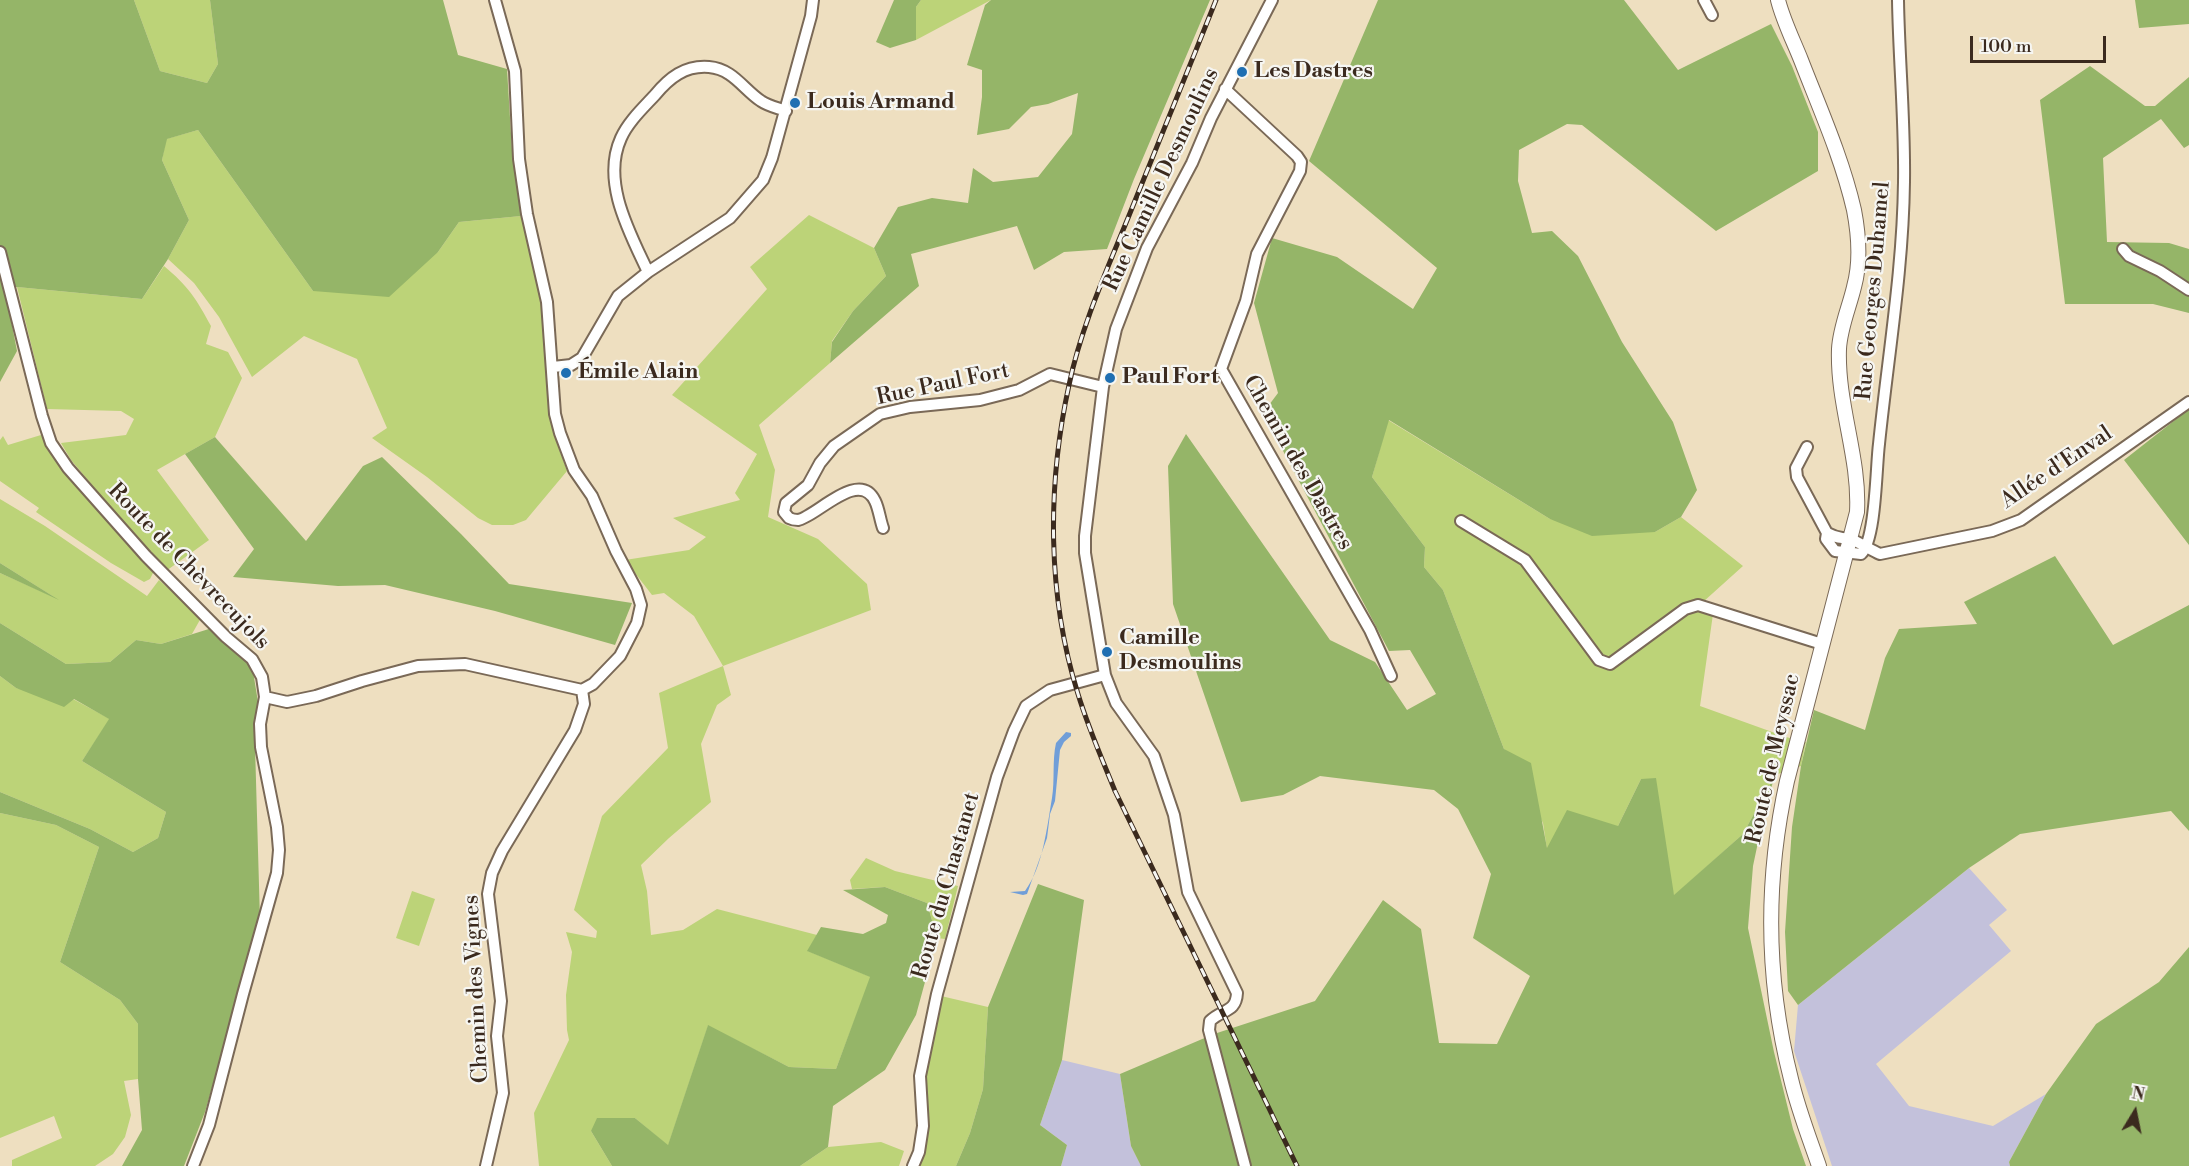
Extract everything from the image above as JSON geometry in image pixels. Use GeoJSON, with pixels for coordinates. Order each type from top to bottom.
{"type":"FeatureCollection","features":[{"type":"Feature","properties":{"kind":"main road","name":"Route de Meyssac"},"geometry":{"type":"LineString","coordinates":[[1778,0],[1841,165],[1854,210],[1858,235],[1855,286],[1844,321],[1839,348],[1840,391],[1857,479],[1857,512],[1779,815],[1772,867],[1771,930],[1774,990],[1791,1080],[1819,1166]]}},
{"type":"Feature","properties":{"kind":"street"},"geometry":{"type":"LineString","coordinates":[[265,697],[288,702],[418,666],[465,664],[582,690],[593,684],[620,656],[637,623],[641,605],[636,589],[616,551],[592,496],[574,470],[555,414],[547,302],[526,214],[519,159],[515,71],[495,0]]}},
{"type":"Feature","properties":{"kind":"street"},"geometry":{"type":"LineString","coordinates":[[553,367],[571,365],[582,358],[618,297],[648,273],[730,218],[763,180],[786,111],[812,16],[813,0]]}},
{"type":"Feature","properties":{"kind":"street","name":"Rue Camille Desmoulins"},"geometry":{"type":"LineString","coordinates":[[1245,1166],[1209,1030],[1210,1021],[1232,1008],[1237,993],[1188,892],[1174,815],[1154,756],[1116,703],[1106,675],[1085,553],[1085,536],[1104,387],[1116,329],[1139,266],[1192,163],[1225,89],[1272,0]]}},
{"type":"Feature","properties":{"kind":"street"},"geometry":{"type":"LineString","coordinates":[[1704,0],[1712,15]]}},
{"type":"Feature","properties":{"kind":"street","name":"Rue Georges Duhamel"},"geometry":{"type":"LineString","coordinates":[[1867,549],[1897,300],[1904,182],[1898,0]]}},
{"type":"Feature","properties":{"kind":"street"},"geometry":{"type":"LineString","coordinates":[[648,273],[624,221],[616,186],[615,161],[620,138],[630,123],[666,81],[681,71],[694,67],[710,67],[725,71],[762,102],[786,111]]}},
{"type":"Feature","properties":{"kind":"street","name":"Chemin des Dastres"},"geometry":{"type":"LineString","coordinates":[[1225,89],[1301,162],[1300,171],[1257,254],[1245,301],[1221,369],[1370,630],[1391,676]]}},
{"type":"Feature","properties":{"kind":"street"},"geometry":{"type":"LineString","coordinates":[[2123,249],[2129,256],[2160,271],[2189,290]]}},
{"type":"Feature","properties":{"kind":"street","name":"Route de Chèvrecujols"},"geometry":{"type":"LineString","coordinates":[[0,252],[51,443],[68,468],[146,556],[226,637],[252,659],[262,677],[265,697],[260,724],[261,747],[277,827],[278,873],[243,994],[209,1125],[193,1166]]}},
{"type":"Feature","properties":{"kind":"street","name":"Rue Paul Fort"},"geometry":{"type":"LineString","coordinates":[[883,528],[875,501],[870,494],[860,490],[832,498],[810,515],[797,520],[789,518],[784,512],[786,503],[808,485],[820,463],[834,446],[880,414],[910,407],[980,400],[1019,390],[1050,375],[1104,387]]}},
{"type":"Feature","properties":{"kind":"street","name":"Allée d'Enval"},"geometry":{"type":"LineString","coordinates":[[1867,549],[1880,554],[1992,531],[2021,520],[2189,402]]}},
{"type":"Feature","properties":{"kind":"street"},"geometry":{"type":"LineString","coordinates":[[1808,447],[1796,468],[1797,477],[1827,533],[1838,540],[1851,539],[1867,549],[1861,554],[1834,551],[1826,539],[1827,533]]}},
{"type":"Feature","properties":{"kind":"street"},"geometry":{"type":"LineString","coordinates":[[1461,522],[1525,560],[1599,660],[1610,664],[1685,609],[1698,605],[1822,644]]}},
{"type":"Feature","properties":{"kind":"street","name":"Route du Chastanet"},"geometry":{"type":"LineString","coordinates":[[913,1166],[919,1152],[923,1126],[920,1076],[937,994],[997,777],[1014,731],[1026,706],[1050,690],[1106,675]]}},
{"type":"Feature","properties":{"kind":"street","name":"Chemin des Vignes"},"geometry":{"type":"LineString","coordinates":[[486,1166],[502,1093],[497,1036],[501,1001],[488,894],[492,873],[502,851],[575,730],[584,704],[582,690]]}},
{"type":"Feature","properties":{"kind":"shaded area"},"geometry":{"type":"Polygon","coordinates":[[[1969,868],[2007,910],[1989,925],[2011,951],[1876,1064],[1909,1106],[1993,1126],[2046,1094],[2009,1162],[2010,1166],[1832,1166],[1794,1051],[1798,1005],[1969,868]]]}},
{"type":"Feature","properties":{"kind":"shaded area"},"geometry":{"type":"Polygon","coordinates":[[[1062,1060],[1120,1074],[1131,1146],[1141,1166],[1061,1166],[1067,1145],[1040,1125],[1062,1060]]]}},
{"type":"Feature","properties":{"kind":"green space"},"geometry":{"type":"Polygon","coordinates":[[[0,0],[134,0],[160,71],[207,83],[218,64],[210,0],[443,0],[458,55],[507,69],[512,150],[521,216],[459,222],[438,252],[389,297],[313,291],[198,130],[167,139],[162,160],[189,220],[168,259],[142,299],[17,287],[5,289],[17,351],[0,382],[0,0]]]}},
{"type":"Feature","properties":{"kind":"green space"},"geometry":{"type":"Polygon","coordinates":[[[134,0],[210,0],[218,64],[207,83],[160,71],[134,0]]]}},
{"type":"Feature","properties":{"kind":"green space"},"geometry":{"type":"Polygon","coordinates":[[[894,0],[921,0],[916,7],[916,40],[890,48],[876,42],[894,0]]]}},
{"type":"Feature","properties":{"kind":"green space"},"geometry":{"type":"Polygon","coordinates":[[[921,0],[991,0],[916,40],[916,7],[921,0]]]}},
{"type":"Feature","properties":{"kind":"green space"},"geometry":{"type":"Polygon","coordinates":[[[991,0],[1210,0],[1134,179],[1107,249],[1064,252],[1034,270],[1017,226],[911,254],[919,286],[830,363],[832,342],[853,311],[886,276],[874,248],[898,207],[932,198],[968,203],[973,168],[993,182],[1038,177],[1072,134],[1078,93],[1048,104],[1031,107],[1009,129],[977,135],[982,97],[982,70],[967,65],[985,5],[991,0]]]}},
{"type":"Feature","properties":{"kind":"green space"},"geometry":{"type":"Polygon","coordinates":[[[1378,0],[1624,0],[1678,70],[1771,24],[1792,66],[1818,132],[1818,171],[1716,231],[1582,125],[1567,124],[1519,150],[1518,181],[1532,233],[1552,231],[1578,256],[1622,342],[1673,422],[1697,490],[1681,517],[1655,532],[1592,536],[1550,519],[1389,420],[1372,477],[1425,547],[1424,567],[1443,590],[1504,749],[1531,763],[1547,848],[1567,810],[1618,826],[1641,779],[1656,778],[1674,895],[1743,834],[1775,775],[1753,866],[1748,928],[1774,1052],[1793,1129],[1806,1166],[1141,1166],[1131,1146],[1120,1074],[1214,1034],[1315,1001],[1383,900],[1421,929],[1439,1043],[1497,1044],[1530,976],[1473,938],[1491,874],[1458,809],[1434,790],[1320,776],[1283,795],[1241,802],[1173,604],[1168,466],[1186,434],[1330,640],[1375,662],[1407,710],[1436,694],[1410,650],[1389,651],[1263,413],[1278,393],[1254,303],[1272,238],[1337,257],[1413,309],[1437,268],[1309,161],[1378,0]]]}},
{"type":"Feature","properties":{"kind":"green space"},"geometry":{"type":"Polygon","coordinates":[[[2135,0],[2189,0],[2189,24],[2139,28],[2135,0]]]}},
{"type":"Feature","properties":{"kind":"green space"},"geometry":{"type":"Polygon","coordinates":[[[2090,66],[2145,106],[2155,106],[2189,77],[2189,145],[2184,148],[2161,119],[2103,158],[2107,242],[2169,243],[2189,249],[2189,313],[2153,304],[2065,304],[2040,100],[2090,66]]]}},
{"type":"Feature","properties":{"kind":"green space"},"geometry":{"type":"Polygon","coordinates":[[[198,130],[313,291],[438,252],[459,222],[521,216],[543,310],[553,432],[567,471],[526,520],[513,525],[492,525],[478,518],[427,477],[372,438],[387,428],[357,359],[304,336],[252,377],[219,317],[194,283],[168,259],[189,220],[162,160],[166,139],[198,130]]]}},
{"type":"Feature","properties":{"kind":"green space"},"geometry":{"type":"Polygon","coordinates":[[[809,215],[874,248],[886,276],[853,311],[832,341],[830,363],[759,425],[775,470],[768,517],[818,539],[867,584],[871,610],[723,666],[694,616],[664,593],[652,595],[625,560],[689,550],[706,537],[673,518],[740,500],[735,493],[757,454],[672,395],[767,289],[750,267],[809,215]]]}},
{"type":"Feature","properties":{"kind":"green space"},"geometry":{"type":"Polygon","coordinates":[[[164,266],[191,293],[211,326],[206,344],[228,352],[242,378],[215,437],[157,470],[209,540],[166,571],[71,460],[61,443],[126,435],[134,419],[121,411],[47,409],[17,287],[142,299],[164,266]]]}},
{"type":"Feature","properties":{"kind":"green space"},"geometry":{"type":"Polygon","coordinates":[[[2189,409],[2189,545],[2124,460],[2189,409]]]}},
{"type":"Feature","properties":{"kind":"green space"},"geometry":{"type":"Polygon","coordinates":[[[1388,420],[1550,519],[1655,532],[1681,517],[1743,566],[1693,611],[1713,614],[1700,706],[1806,742],[1801,766],[1775,775],[1743,834],[1674,896],[1641,779],[1618,826],[1547,849],[1543,823],[1504,749],[1443,590],[1424,567],[1425,547],[1372,477],[1388,420]]]}},
{"type":"Feature","properties":{"kind":"green space"},"geometry":{"type":"Polygon","coordinates":[[[41,435],[65,472],[154,571],[150,579],[144,582],[111,563],[36,512],[39,508],[0,481],[0,440],[3,436],[8,445],[41,435]]]}},
{"type":"Feature","properties":{"kind":"green space"},"geometry":{"type":"Polygon","coordinates":[[[215,437],[306,541],[363,466],[382,457],[509,584],[632,603],[615,645],[495,611],[385,585],[338,586],[233,577],[254,549],[185,454],[215,437]]]}},
{"type":"Feature","properties":{"kind":"green space"},"geometry":{"type":"Polygon","coordinates":[[[0,499],[45,526],[147,596],[159,580],[201,618],[192,634],[161,644],[136,640],[110,662],[66,664],[0,623],[0,573],[54,597],[0,563],[0,499]]]}},
{"type":"Feature","properties":{"kind":"green space"},"geometry":{"type":"Polygon","coordinates":[[[2055,556],[2113,645],[2189,605],[2189,831],[2171,811],[2020,834],[1969,868],[1798,1005],[1788,991],[1785,932],[1792,827],[1801,766],[1814,710],[1865,730],[1885,658],[1899,629],[1977,624],[1964,602],[2055,556]]]}},
{"type":"Feature","properties":{"kind":"green space"},"geometry":{"type":"Polygon","coordinates":[[[0,563],[59,600],[0,573],[0,563]]]}},
{"type":"Feature","properties":{"kind":"green space"},"geometry":{"type":"Polygon","coordinates":[[[0,623],[66,664],[110,662],[136,640],[161,644],[212,628],[252,665],[258,702],[255,746],[260,920],[205,1112],[184,1166],[122,1166],[142,1130],[138,1079],[138,1024],[120,1000],[60,962],[99,847],[56,825],[0,813],[0,792],[90,829],[133,852],[158,838],[166,812],[82,761],[109,719],[74,699],[64,707],[16,688],[0,676],[0,623]]]}},
{"type":"Feature","properties":{"kind":"green space"},"geometry":{"type":"Polygon","coordinates":[[[723,666],[731,695],[717,705],[701,744],[711,802],[641,865],[647,891],[651,935],[683,930],[717,909],[817,935],[808,951],[871,977],[836,1069],[789,1067],[708,1026],[668,1146],[635,1118],[591,1131],[612,1166],[539,1166],[534,1113],[569,1040],[566,995],[572,952],[566,932],[596,938],[597,931],[574,910],[602,816],[668,748],[659,693],[723,666]]]}},
{"type":"Feature","properties":{"kind":"green space"},"geometry":{"type":"Polygon","coordinates":[[[0,676],[16,688],[73,699],[110,719],[82,761],[166,812],[158,838],[133,852],[90,829],[0,792],[0,676]]]}},
{"type":"Feature","properties":{"kind":"green space"},"geometry":{"type":"Polygon","coordinates":[[[0,813],[56,825],[99,847],[60,962],[120,1000],[138,1024],[138,1079],[124,1081],[131,1115],[125,1137],[113,1154],[95,1166],[12,1166],[12,1160],[62,1138],[54,1116],[0,1138],[0,813]]]}},
{"type":"Feature","properties":{"kind":"green space"},"geometry":{"type":"Polygon","coordinates":[[[866,858],[895,871],[958,886],[945,939],[937,938],[927,903],[885,887],[852,889],[850,880],[866,858]]]}},
{"type":"Feature","properties":{"kind":"green space"},"geometry":{"type":"Polygon","coordinates":[[[1038,884],[1084,900],[1062,1060],[1040,1125],[1067,1145],[1061,1166],[956,1166],[970,1133],[983,1089],[988,1007],[1038,884]]]}},
{"type":"Feature","properties":{"kind":"green space"},"geometry":{"type":"Polygon","coordinates":[[[885,887],[927,903],[937,938],[916,1015],[885,1070],[833,1106],[828,1147],[800,1166],[612,1166],[591,1131],[597,1118],[635,1118],[668,1145],[708,1025],[789,1067],[836,1069],[870,977],[807,951],[821,927],[863,934],[886,923],[888,915],[843,890],[885,887]]]}},
{"type":"Feature","properties":{"kind":"green space"},"geometry":{"type":"Polygon","coordinates":[[[412,891],[435,899],[419,946],[396,938],[412,891]]]}},
{"type":"Feature","properties":{"kind":"green space"},"geometry":{"type":"Polygon","coordinates":[[[2189,947],[2189,1166],[2010,1166],[2009,1162],[2046,1094],[2096,1024],[2159,982],[2189,947]]]}},
{"type":"Feature","properties":{"kind":"green space"},"geometry":{"type":"Polygon","coordinates":[[[941,996],[988,1007],[983,1089],[970,1133],[956,1166],[916,1166],[926,1142],[925,1070],[941,996]]]}},
{"type":"Feature","properties":{"kind":"green space"},"geometry":{"type":"Polygon","coordinates":[[[881,1142],[904,1151],[899,1166],[800,1166],[828,1147],[881,1142]]]}},
{"type":"Feature","properties":{"kind":"water"},"geometry":{"type":"Polygon","coordinates":[[[1066,732],[1071,733],[1060,750],[1055,801],[1042,853],[1052,798],[1056,743],[1066,732]]]}},
{"type":"Feature","properties":{"kind":"water"},"geometry":{"type":"Polygon","coordinates":[[[1033,877],[1027,894],[1010,892],[1025,891],[1033,877]]]}},
{"type":"Feature","properties":{"kind":"railway"},"geometry":{"type":"LineString","coordinates":[[1216,0],[1103,279],[1074,363],[1057,462],[1054,501],[1056,579],[1060,618],[1078,694],[1115,791],[1297,1166]]}},
{"type":"Feature","properties":{"kind":"place","name":"Les Dastres"},"geometry":{"type":"Point","coordinates":[1242,72]}},
{"type":"Feature","properties":{"kind":"place","name":"Louis Armand"},"geometry":{"type":"Point","coordinates":[795,103]}},
{"type":"Feature","properties":{"kind":"place","name":"Émile Alain"},"geometry":{"type":"Point","coordinates":[566,373]}},
{"type":"Feature","properties":{"kind":"place","name":"Paul Fort"},"geometry":{"type":"Point","coordinates":[1110,378]}},
{"type":"Feature","properties":{"kind":"place","name":"Camille Desmoulins"},"geometry":{"type":"Point","coordinates":[1107,652]}}]}
